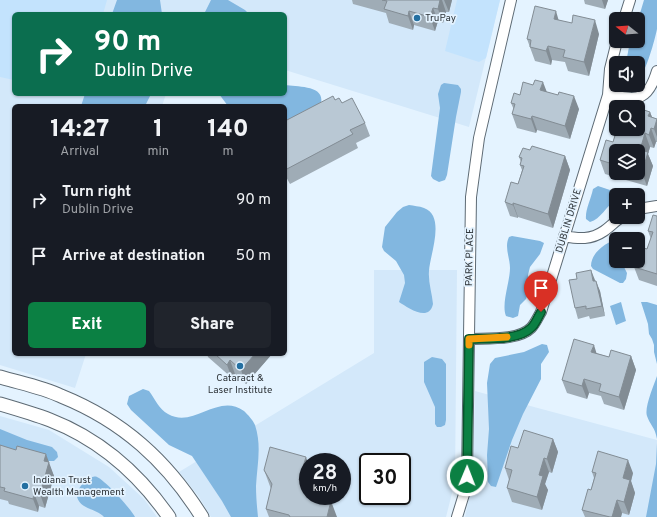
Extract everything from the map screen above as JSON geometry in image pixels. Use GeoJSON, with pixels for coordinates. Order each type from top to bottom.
{"type":"FeatureCollection","features":[{"type":"Feature","properties":{"kind":"street","name":"PARK PLACE"},"geometry":{"type":"LineString","coordinates":[[457,517],[465,491],[467,476],[470,227],[474,167],[485,109],[511,0]]}},
{"type":"Feature","properties":{"kind":"street"},"geometry":{"type":"LineString","coordinates":[[626,12],[630,0]]}},
{"type":"Feature","properties":{"kind":"street","name":"DUBLIN DRIVE"},"geometry":{"type":"LineString","coordinates":[[469,339],[511,337],[521,335],[532,328],[541,312],[608,95],[610,69],[615,48]]}},
{"type":"Feature","properties":{"kind":"street"},"geometry":{"type":"LineString","coordinates":[[608,95],[634,99],[644,95],[651,88],[657,71]]}},
{"type":"Feature","properties":{"kind":"street"},"geometry":{"type":"LineString","coordinates":[[645,208],[657,206]]}},
{"type":"Feature","properties":{"kind":"street"},"geometry":{"type":"LineString","coordinates":[[564,236],[579,239],[591,238],[604,232],[614,224]]}},
{"type":"Feature","properties":{"kind":"street"},"geometry":{"type":"LineString","coordinates":[[0,377],[60,395],[109,420],[135,439],[164,465],[202,517]]}},
{"type":"Feature","properties":{"kind":"street"},"geometry":{"type":"LineString","coordinates":[[0,404],[50,420],[77,433],[97,445],[123,464],[143,483],[160,503],[169,517]]}},
{"type":"Feature","properties":{"kind":"shaded area"},"geometry":{"type":"Polygon","coordinates":[[[0,0],[107,0],[104,12],[12,12],[12,80],[0,77],[0,0]]]}},
{"type":"Feature","properties":{"kind":"shaded area"},"geometry":{"type":"Polygon","coordinates":[[[3,0],[500,0],[469,127],[287,71],[287,12],[12,12],[12,96],[165,96],[163,104],[12,104],[12,356],[85,356],[75,388],[0,365],[0,9],[3,0]]]}},
{"type":"Feature","properties":{"kind":"shaded area"},"geometry":{"type":"Polygon","coordinates":[[[117,0],[160,0],[162,12],[113,12],[117,0]]]}},
{"type":"Feature","properties":{"kind":"shaded area"},"geometry":{"type":"Polygon","coordinates":[[[211,0],[228,0],[247,12],[205,12],[211,0]]]}},
{"type":"Feature","properties":{"kind":"shaded area"},"geometry":{"type":"Polygon","coordinates":[[[457,0],[500,0],[486,58],[479,62],[445,51],[457,0]]]}},
{"type":"Feature","properties":{"kind":"shaded area"},"geometry":{"type":"Polygon","coordinates":[[[644,0],[657,0],[657,29],[645,68],[645,56],[627,56],[629,48],[645,48],[645,12],[640,12],[644,0]]]}},
{"type":"Feature","properties":{"kind":"shaded area"},"geometry":{"type":"Polygon","coordinates":[[[444,83],[458,85],[461,92],[447,175],[445,180],[439,182],[431,176],[440,108],[438,94],[441,85],[444,83]]]}},
{"type":"Feature","properties":{"kind":"shaded area"},"geometry":{"type":"Polygon","coordinates":[[[287,85],[315,90],[321,97],[321,103],[287,122],[287,104],[226,104],[220,96],[287,96],[287,85]]]}},
{"type":"Feature","properties":{"kind":"shaded area"},"geometry":{"type":"Polygon","coordinates":[[[84,96],[150,96],[146,104],[82,104],[84,96]]]}},
{"type":"Feature","properties":{"kind":"shaded area"},"geometry":{"type":"Polygon","coordinates":[[[598,186],[609,190],[609,206],[597,218],[590,222],[586,219],[586,212],[593,189],[598,186]]]}},
{"type":"Feature","properties":{"kind":"shaded area"},"geometry":{"type":"Polygon","coordinates":[[[409,205],[418,206],[431,212],[436,227],[429,275],[433,304],[431,310],[423,313],[412,310],[399,302],[405,283],[404,275],[396,261],[384,251],[382,247],[385,227],[397,212],[403,207],[409,205]]]}},
{"type":"Feature","properties":{"kind":"shaded area"},"geometry":{"type":"Polygon","coordinates":[[[512,236],[544,243],[540,254],[530,267],[528,275],[529,290],[526,299],[520,305],[518,316],[513,318],[506,316],[505,311],[505,299],[510,274],[507,245],[509,237],[512,236]]]}},
{"type":"Feature","properties":{"kind":"shaded area"},"geometry":{"type":"Polygon","coordinates":[[[609,243],[609,268],[624,268],[627,273],[626,279],[623,283],[620,283],[593,269],[591,266],[594,256],[600,248],[609,243]]]}},
{"type":"Feature","properties":{"kind":"shaded area"},"geometry":{"type":"Polygon","coordinates":[[[374,270],[457,270],[455,481],[446,517],[211,517],[199,497],[179,472],[374,353],[374,270]]]}},
{"type":"Feature","properties":{"kind":"shaded area"},"geometry":{"type":"Polygon","coordinates":[[[621,302],[626,321],[616,325],[610,306],[621,302]]]}},
{"type":"Feature","properties":{"kind":"shaded area"},"geometry":{"type":"Polygon","coordinates":[[[641,302],[657,305],[657,364],[654,345],[649,334],[648,324],[641,302]]]}},
{"type":"Feature","properties":{"kind":"shaded area"},"geometry":{"type":"Polygon","coordinates":[[[542,344],[547,345],[549,352],[541,364],[541,379],[523,414],[512,440],[496,487],[491,486],[488,482],[487,455],[489,429],[487,383],[490,364],[495,358],[524,352],[542,344]]]}},
{"type":"Feature","properties":{"kind":"shaded area"},"geometry":{"type":"Polygon","coordinates":[[[432,357],[442,359],[446,364],[446,420],[445,425],[441,427],[437,427],[435,424],[435,407],[424,382],[424,362],[432,357]]]}},
{"type":"Feature","properties":{"kind":"shaded area"},"geometry":{"type":"Polygon","coordinates":[[[657,376],[657,439],[646,412],[657,376]]]}},
{"type":"Feature","properties":{"kind":"shaded area"},"geometry":{"type":"Polygon","coordinates":[[[143,389],[149,391],[165,412],[178,417],[197,415],[225,406],[234,406],[244,411],[249,416],[255,425],[258,441],[256,498],[258,517],[231,517],[192,456],[169,445],[131,410],[127,404],[129,396],[143,389]]]}},
{"type":"Feature","properties":{"kind":"shaded area"},"geometry":{"type":"Polygon","coordinates":[[[475,391],[657,440],[657,517],[465,517],[472,484],[475,391]]]}},
{"type":"Feature","properties":{"kind":"shaded area"},"geometry":{"type":"Polygon","coordinates":[[[0,416],[49,430],[109,467],[144,499],[157,517],[0,517],[0,416]]]}},
{"type":"Feature","properties":{"kind":"shaded area"},"geometry":{"type":"Polygon","coordinates":[[[0,429],[27,440],[52,447],[57,452],[58,457],[54,461],[46,461],[0,448],[0,429]]]}},
{"type":"Feature","properties":{"kind":"shaded area"},"geometry":{"type":"Polygon","coordinates":[[[657,443],[657,517],[646,517],[656,464],[657,443]]]}},
{"type":"Feature","properties":{"kind":"shaded area"},"geometry":{"type":"Polygon","coordinates":[[[91,477],[97,477],[112,489],[135,517],[104,517],[101,514],[85,507],[77,497],[78,490],[83,483],[91,477]]]}},
{"type":"Feature","properties":{"kind":"building"},"geometry":{"type":"Polygon","coordinates":[[[382,0],[440,0],[438,9],[433,8],[430,17],[409,11],[408,16],[384,9],[387,1],[382,0]]]}},
{"type":"Feature","properties":{"kind":"building"},"geometry":{"type":"Polygon","coordinates":[[[535,6],[556,11],[554,19],[572,23],[573,15],[595,20],[584,62],[563,57],[565,50],[548,46],[546,51],[530,47],[531,40],[527,39],[535,6]]]}},
{"type":"Feature","properties":{"kind":"building"},"geometry":{"type":"Polygon","coordinates":[[[535,80],[543,82],[540,90],[558,95],[559,92],[574,96],[565,126],[532,116],[531,119],[512,114],[515,104],[511,103],[514,93],[520,95],[523,82],[533,85],[535,80]]]}},
{"type":"Feature","properties":{"kind":"building"},"geometry":{"type":"Polygon","coordinates":[[[333,96],[335,100],[339,98],[342,103],[352,98],[365,123],[350,130],[353,134],[287,169],[287,120],[333,96]]]}},
{"type":"Feature","properties":{"kind":"building"},"geometry":{"type":"Polygon","coordinates":[[[645,110],[650,112],[648,116],[657,119],[654,129],[651,128],[649,135],[645,133],[645,110]]]}},
{"type":"Feature","properties":{"kind":"building"},"geometry":{"type":"Polygon","coordinates":[[[615,136],[644,136],[642,144],[609,144],[609,163],[600,160],[606,140],[613,142],[615,136]]]}},
{"type":"Feature","properties":{"kind":"building"},"geometry":{"type":"Polygon","coordinates":[[[532,146],[565,156],[548,214],[505,202],[511,182],[518,184],[524,166],[520,165],[522,158],[519,157],[523,148],[530,150],[532,146]]]}},
{"type":"Feature","properties":{"kind":"building"},"geometry":{"type":"Polygon","coordinates":[[[645,151],[648,152],[645,162],[645,151]]]}},
{"type":"Feature","properties":{"kind":"building"},"geometry":{"type":"Polygon","coordinates":[[[653,215],[657,216],[657,274],[637,268],[645,268],[645,248],[647,249],[653,232],[648,231],[653,215]]]}},
{"type":"Feature","properties":{"kind":"building"},"geometry":{"type":"Polygon","coordinates":[[[591,270],[593,281],[596,281],[602,306],[586,309],[586,306],[575,308],[569,280],[577,279],[576,273],[591,270]]]}},
{"type":"Feature","properties":{"kind":"building"},"geometry":{"type":"Polygon","coordinates":[[[574,339],[594,345],[591,352],[609,357],[611,350],[631,356],[619,397],[599,391],[601,384],[584,379],[582,386],[562,380],[574,339]]]}},
{"type":"Feature","properties":{"kind":"building"},"geometry":{"type":"Polygon","coordinates":[[[217,356],[253,356],[241,370],[230,360],[227,365],[217,356]]]}},
{"type":"Feature","properties":{"kind":"building"},"geometry":{"type":"Polygon","coordinates":[[[524,430],[553,439],[547,459],[544,458],[539,475],[543,476],[537,497],[507,488],[512,470],[505,468],[511,446],[518,448],[524,430]]]}},
{"type":"Feature","properties":{"kind":"building","name":"Indiana Trust Wealth Management"},"geometry":{"type":"Polygon","coordinates":[[[0,445],[16,450],[17,446],[46,454],[44,461],[49,462],[40,494],[34,493],[33,499],[4,491],[5,488],[0,487],[0,445]]]}},
{"type":"Feature","properties":{"kind":"building"},"geometry":{"type":"Polygon","coordinates":[[[270,447],[299,455],[299,505],[330,505],[327,517],[290,517],[289,515],[266,509],[272,484],[264,470],[270,447]]]}},
{"type":"Feature","properties":{"kind":"building"},"geometry":{"type":"Polygon","coordinates":[[[598,451],[628,460],[623,478],[630,480],[624,502],[617,500],[612,517],[582,510],[588,489],[591,490],[596,473],[592,472],[598,451]]]}},
{"type":"Feature","properties":{"kind":"slow traffic"},"geometry":{"type":"LineString","coordinates":[[469,345],[469,339],[507,337]]}},
{"type":"Feature","properties":{"kind":"place","name":"TruPay"},"geometry":{"type":"Point","coordinates":[417,18]}},
{"type":"Feature","properties":{"kind":"place","name":"Cataract & Laser Institute"},"geometry":{"type":"Point","coordinates":[240,366]}},
{"type":"Feature","properties":{"kind":"place","name":"Indiana Trust Wealth Management"},"geometry":{"type":"Point","coordinates":[25,486]}},
{"type":"Feature","properties":{"kind":"route"},"geometry":{"type":"LineString","coordinates":[[467,476],[469,339],[511,337],[521,335],[532,328],[541,312]]}}]}
